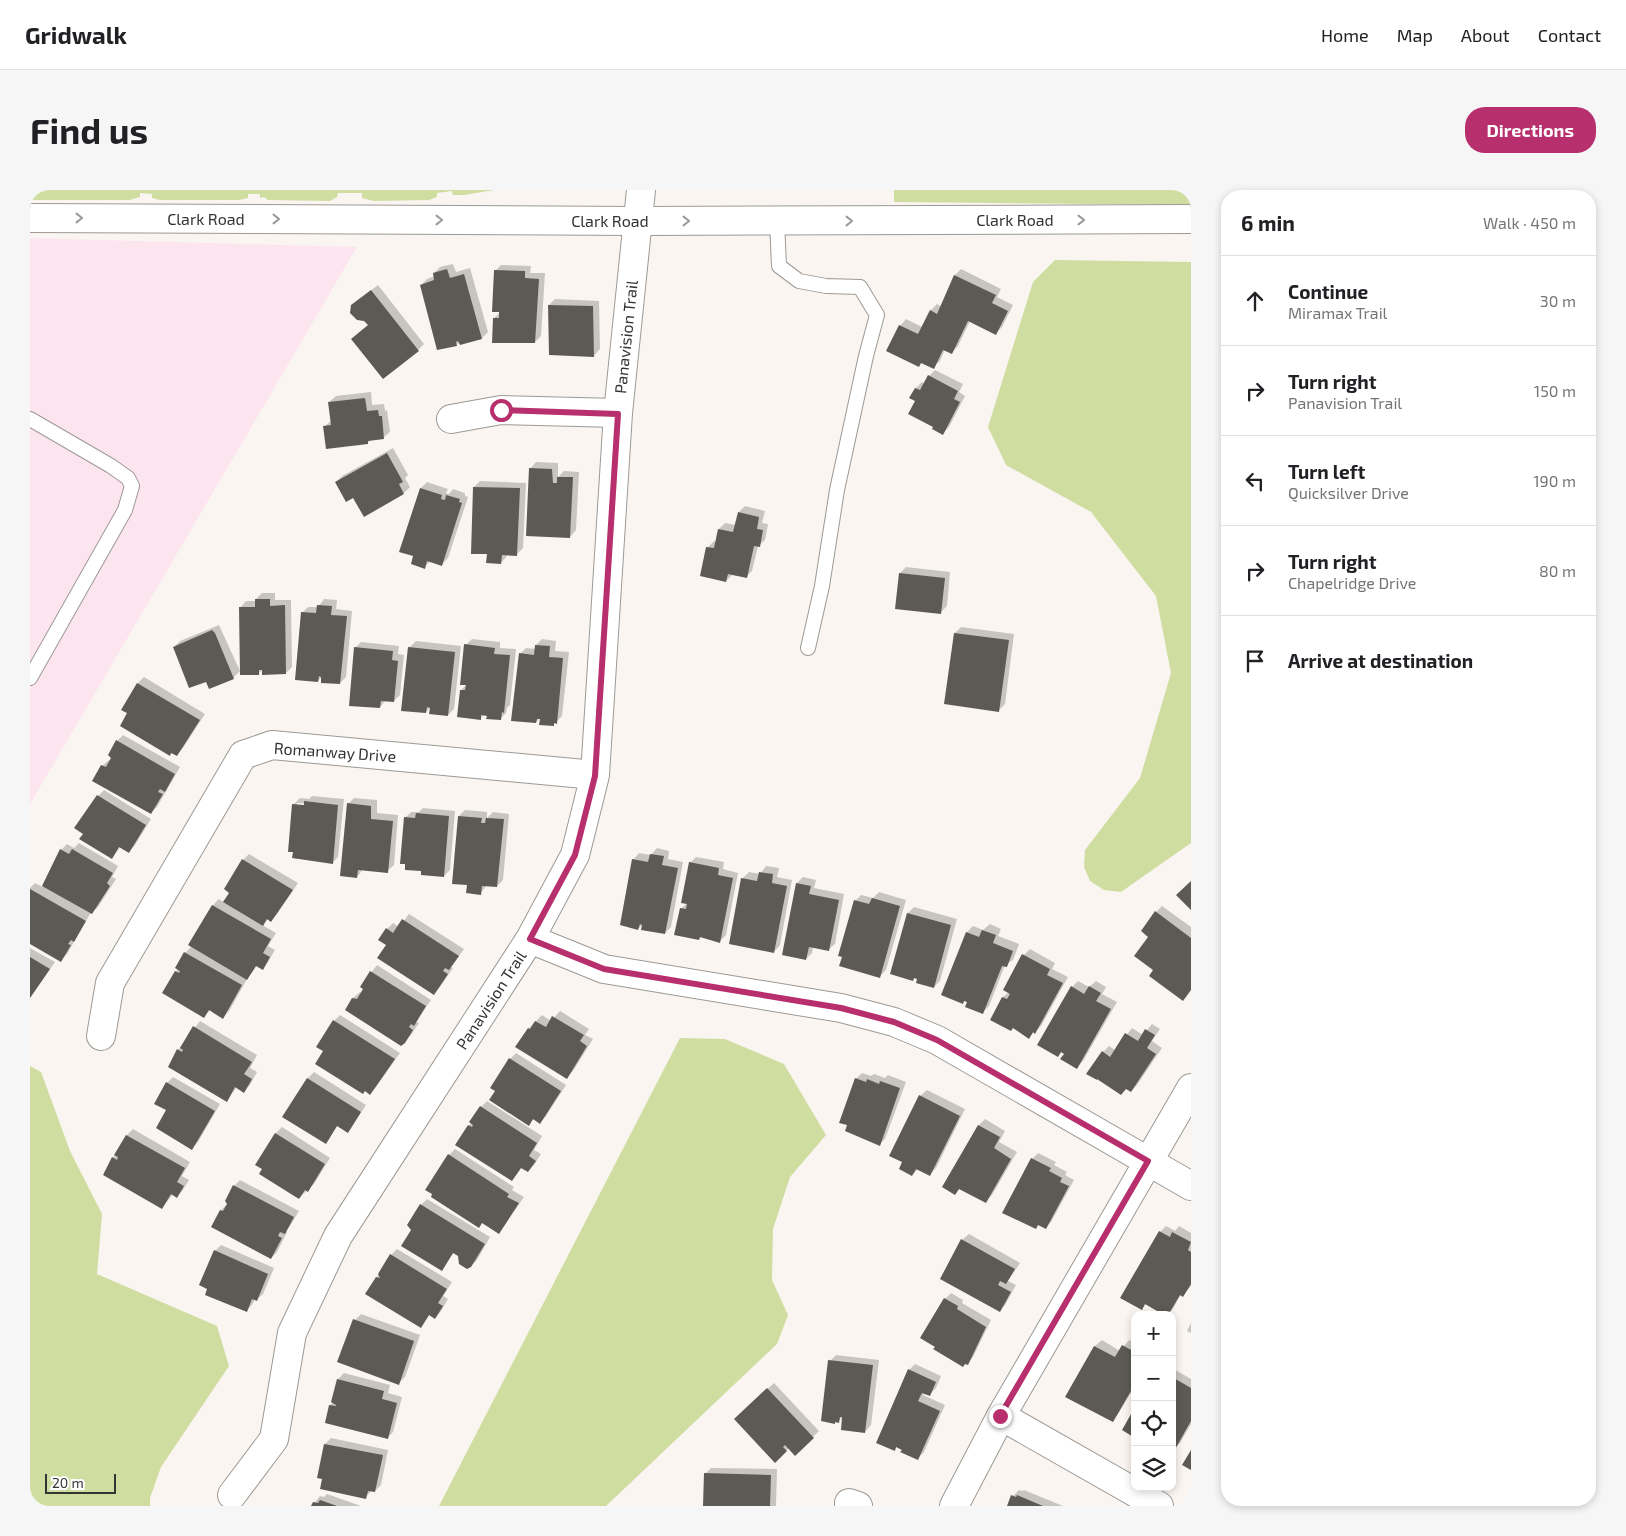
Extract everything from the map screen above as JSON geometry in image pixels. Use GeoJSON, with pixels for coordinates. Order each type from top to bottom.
{"type":"FeatureCollection","features":[{"type":"Feature","properties":{"kind":"street","name":"Panavision Trail"},"geometry":{"type":"LineString","coordinates":[[232,1495],[274,1439],[292,1333],[338,1236],[530,939],[575,855],[595,776],[618,414],[641,190]]}},
{"type":"Feature","properties":{"kind":"street","name":"Clark Road"},"geometry":{"type":"LineString","coordinates":[[30,218],[777,222],[1191,219]]}},
{"type":"Feature","properties":{"kind":"street"},"geometry":{"type":"LineString","coordinates":[[451,419],[501,410],[618,414]]}},
{"type":"Feature","properties":{"kind":"street","name":"Romanway Drive"},"geometry":{"type":"LineString","coordinates":[[102,1036],[110,983],[243,754],[272,745],[595,776]]}},
{"type":"Feature","properties":{"kind":"street"},"geometry":{"type":"LineString","coordinates":[[530,939],[604,969],[841,1008],[894,1022],[937,1040],[1191,1186]]}},
{"type":"Feature","properties":{"kind":"street"},"geometry":{"type":"LineString","coordinates":[[954,1506],[1000,1416],[1191,1088]]}},
{"type":"Feature","properties":{"kind":"street"},"geometry":{"type":"LineString","coordinates":[[1000,1416],[1159,1506]]}},
{"type":"Feature","properties":{"kind":"lane"},"geometry":{"type":"LineString","coordinates":[[777,222],[779,266],[799,281],[826,286],[860,286],[877,315],[866,356],[837,490],[822,586],[808,648]]}},
{"type":"Feature","properties":{"kind":"lane"},"geometry":{"type":"LineString","coordinates":[[30,419],[111,466],[128,478],[132,486],[125,510],[30,678]]}},
{"type":"Feature","properties":{"kind":"shaded area"},"geometry":{"type":"Polygon","coordinates":[[[30,238],[357,247],[30,804],[30,238]]]}},
{"type":"Feature","properties":{"kind":"green space"},"geometry":{"type":"Polygon","coordinates":[[[30,190],[494,190],[464,195],[453,195],[452,191],[437,193],[437,197],[429,200],[374,201],[362,198],[362,193],[338,193],[337,197],[330,201],[268,200],[264,197],[260,198],[260,194],[248,194],[248,198],[239,200],[160,200],[152,198],[152,194],[140,193],[140,197],[130,200],[30,200],[30,190]]]}},
{"type":"Feature","properties":{"kind":"green space"},"geometry":{"type":"Polygon","coordinates":[[[894,190],[1191,190],[1191,205],[894,202],[894,190]]]}},
{"type":"Feature","properties":{"kind":"green space"},"geometry":{"type":"Polygon","coordinates":[[[1055,260],[1191,262],[1191,843],[1121,892],[1104,890],[1090,881],[1084,867],[1085,850],[1140,778],[1171,673],[1156,596],[1091,512],[1006,465],[988,427],[1033,282],[1055,260]]]}},
{"type":"Feature","properties":{"kind":"green space"},"geometry":{"type":"Polygon","coordinates":[[[680,1038],[725,1039],[784,1064],[826,1135],[790,1177],[773,1229],[772,1280],[788,1315],[777,1344],[606,1506],[439,1506],[680,1038]]]}},
{"type":"Feature","properties":{"kind":"green space"},"geometry":{"type":"Polygon","coordinates":[[[30,1066],[41,1072],[70,1151],[102,1214],[97,1274],[217,1326],[229,1366],[161,1467],[150,1498],[150,1506],[30,1506],[30,1066]]]}},
{"type":"Feature","properties":{"kind":"building"},"geometry":{"type":"Polygon","coordinates":[[[447,269],[450,278],[464,274],[482,339],[460,345],[458,341],[456,342],[457,346],[437,350],[420,285],[434,280],[433,273],[447,269]]]}},
{"type":"Feature","properties":{"kind":"building"},"geometry":{"type":"Polygon","coordinates":[[[494,270],[525,271],[525,278],[539,279],[535,343],[492,343],[493,318],[499,318],[499,312],[492,312],[494,270]]]}},
{"type":"Feature","properties":{"kind":"building"},"geometry":{"type":"Polygon","coordinates":[[[954,275],[996,295],[992,303],[1008,311],[996,335],[968,321],[952,354],[943,350],[934,369],[921,363],[919,367],[886,351],[899,325],[918,334],[930,310],[937,314],[954,275]]]}},
{"type":"Feature","properties":{"kind":"building"},"geometry":{"type":"Polygon","coordinates":[[[371,290],[419,351],[383,379],[351,339],[368,325],[364,321],[357,320],[350,313],[351,305],[371,290]]]}},
{"type":"Feature","properties":{"kind":"building"},"geometry":{"type":"Polygon","coordinates":[[[548,305],[593,306],[594,357],[549,355],[548,305]]]}},
{"type":"Feature","properties":{"kind":"building"},"geometry":{"type":"Polygon","coordinates":[[[928,375],[958,391],[954,399],[960,402],[943,435],[932,429],[933,427],[908,414],[915,401],[909,398],[915,388],[920,390],[928,375]]]}},
{"type":"Feature","properties":{"kind":"building"},"geometry":{"type":"Polygon","coordinates":[[[365,398],[367,411],[378,410],[379,416],[382,416],[384,439],[368,441],[368,444],[326,449],[323,426],[331,425],[328,402],[365,398]]]}},
{"type":"Feature","properties":{"kind":"building"},"geometry":{"type":"Polygon","coordinates":[[[387,453],[403,482],[399,484],[404,494],[364,517],[353,498],[346,502],[335,482],[387,453]]]}},
{"type":"Feature","properties":{"kind":"building"},"geometry":{"type":"Polygon","coordinates":[[[529,468],[552,469],[553,483],[557,483],[557,477],[573,477],[570,538],[526,536],[529,468]]]}},
{"type":"Feature","properties":{"kind":"building"},"geometry":{"type":"Polygon","coordinates":[[[473,487],[520,488],[517,556],[502,555],[501,564],[486,563],[487,554],[471,554],[473,487]]]}},
{"type":"Feature","properties":{"kind":"building"},"geometry":{"type":"Polygon","coordinates":[[[420,488],[442,495],[441,499],[445,500],[446,495],[460,499],[459,502],[462,503],[442,566],[427,561],[425,569],[411,564],[413,556],[399,552],[420,488]]]}},
{"type":"Feature","properties":{"kind":"building"},"geometry":{"type":"Polygon","coordinates":[[[738,512],[759,517],[757,529],[763,530],[760,547],[754,546],[747,578],[728,574],[726,582],[700,576],[706,547],[714,548],[718,529],[733,532],[738,512]]]}},
{"type":"Feature","properties":{"kind":"building"},"geometry":{"type":"Polygon","coordinates":[[[899,573],[945,578],[941,614],[895,609],[899,573]]]}},
{"type":"Feature","properties":{"kind":"building"},"geometry":{"type":"Polygon","coordinates":[[[255,599],[270,599],[270,606],[285,605],[286,674],[262,675],[262,670],[259,670],[259,675],[240,675],[239,607],[255,607],[255,599]]]}},
{"type":"Feature","properties":{"kind":"building"},"geometry":{"type":"Polygon","coordinates":[[[317,605],[332,606],[331,615],[347,616],[340,684],[321,683],[321,677],[319,676],[318,682],[295,680],[301,612],[316,613],[317,605]]]}},
{"type":"Feature","properties":{"kind":"building"},"geometry":{"type":"Polygon","coordinates":[[[212,630],[215,633],[234,679],[209,689],[206,682],[189,688],[173,647],[212,630]]]}},
{"type":"Feature","properties":{"kind":"building"},"geometry":{"type":"Polygon","coordinates":[[[954,633],[1009,640],[999,712],[944,704],[954,633]]]}},
{"type":"Feature","properties":{"kind":"building"},"geometry":{"type":"Polygon","coordinates":[[[464,644],[495,648],[494,654],[510,655],[504,713],[502,712],[501,720],[486,719],[487,716],[481,715],[481,720],[457,717],[460,690],[465,690],[466,685],[460,685],[464,644]]]}},
{"type":"Feature","properties":{"kind":"building"},"geometry":{"type":"Polygon","coordinates":[[[535,645],[550,646],[549,657],[563,658],[557,724],[554,723],[554,726],[539,725],[540,719],[537,719],[536,723],[511,721],[519,653],[534,655],[535,645]]]}},
{"type":"Feature","properties":{"kind":"building"},"geometry":{"type":"Polygon","coordinates":[[[354,647],[393,651],[392,660],[398,661],[394,702],[381,701],[380,708],[349,706],[354,647]]]}},
{"type":"Feature","properties":{"kind":"building"},"geometry":{"type":"Polygon","coordinates":[[[408,647],[455,652],[448,716],[429,714],[430,708],[427,707],[426,713],[401,711],[408,647]]]}},
{"type":"Feature","properties":{"kind":"building"},"geometry":{"type":"Polygon","coordinates":[[[137,683],[200,720],[177,756],[171,753],[170,756],[120,726],[127,713],[121,710],[137,683]]]}},
{"type":"Feature","properties":{"kind":"building"},"geometry":{"type":"Polygon","coordinates":[[[116,740],[175,774],[165,792],[160,789],[158,792],[163,794],[151,814],[92,781],[101,765],[106,767],[111,758],[108,755],[116,740]]]}},
{"type":"Feature","properties":{"kind":"building"},"geometry":{"type":"Polygon","coordinates":[[[97,795],[146,825],[129,853],[119,847],[112,859],[79,839],[83,834],[74,828],[97,795]]]}},
{"type":"Feature","properties":{"kind":"building"},"geometry":{"type":"Polygon","coordinates":[[[304,801],[338,805],[333,864],[292,858],[293,852],[288,852],[292,804],[304,805],[304,801]]]}},
{"type":"Feature","properties":{"kind":"building"},"geometry":{"type":"Polygon","coordinates":[[[347,803],[371,806],[371,819],[393,821],[388,873],[358,870],[357,878],[340,876],[347,803]]]}},
{"type":"Feature","properties":{"kind":"building"},"geometry":{"type":"Polygon","coordinates":[[[416,813],[449,816],[444,877],[421,875],[421,871],[405,870],[405,864],[400,864],[404,817],[415,818],[416,813]]]}},
{"type":"Feature","properties":{"kind":"building"},"geometry":{"type":"Polygon","coordinates":[[[458,816],[482,818],[481,823],[485,823],[486,818],[504,819],[497,887],[482,886],[481,895],[466,893],[467,885],[452,884],[458,816]]]}},
{"type":"Feature","properties":{"kind":"building"},"geometry":{"type":"Polygon","coordinates":[[[60,849],[69,854],[72,849],[113,873],[107,883],[110,886],[92,914],[42,886],[60,849]]]}},
{"type":"Feature","properties":{"kind":"building"},"geometry":{"type":"Polygon","coordinates":[[[650,854],[664,856],[662,865],[678,868],[665,934],[641,930],[642,925],[640,924],[638,930],[620,925],[632,859],[648,862],[650,854]]]}},
{"type":"Feature","properties":{"kind":"building"},"geometry":{"type":"Polygon","coordinates":[[[242,859],[293,890],[271,922],[267,919],[263,926],[223,902],[229,893],[224,889],[242,859]]]}},
{"type":"Feature","properties":{"kind":"building"},"geometry":{"type":"Polygon","coordinates":[[[689,862],[719,868],[718,875],[733,878],[720,943],[700,937],[699,940],[674,935],[680,908],[686,909],[687,904],[681,903],[689,862]]]}},
{"type":"Feature","properties":{"kind":"building"},"geometry":{"type":"Polygon","coordinates":[[[759,872],[773,874],[772,883],[787,886],[774,953],[729,944],[741,878],[757,881],[759,872]]]}},
{"type":"Feature","properties":{"kind":"building"},"geometry":{"type":"Polygon","coordinates":[[[1191,881],[1191,910],[1176,895],[1191,881]]]}},
{"type":"Feature","properties":{"kind":"building"},"geometry":{"type":"Polygon","coordinates":[[[796,883],[811,886],[809,894],[839,900],[829,951],[809,947],[806,960],[782,955],[796,883]]]}},
{"type":"Feature","properties":{"kind":"building"},"geometry":{"type":"Polygon","coordinates":[[[30,889],[86,921],[74,942],[71,940],[68,944],[71,945],[61,962],[30,944],[30,889]]]}},
{"type":"Feature","properties":{"kind":"building"},"geometry":{"type":"Polygon","coordinates":[[[872,898],[900,906],[880,978],[839,966],[842,957],[838,956],[854,900],[869,904],[872,898]]]}},
{"type":"Feature","properties":{"kind":"building"},"geometry":{"type":"Polygon","coordinates":[[[212,905],[271,939],[263,953],[270,957],[263,970],[256,966],[247,980],[188,945],[212,905]]]}},
{"type":"Feature","properties":{"kind":"building"},"geometry":{"type":"Polygon","coordinates":[[[1155,911],[1191,938],[1191,990],[1183,1001],[1149,976],[1153,970],[1134,956],[1148,937],[1141,931],[1155,911]]]}},
{"type":"Feature","properties":{"kind":"building"},"geometry":{"type":"Polygon","coordinates":[[[907,913],[951,925],[934,988],[916,983],[917,979],[914,978],[913,981],[890,974],[907,913]]]}},
{"type":"Feature","properties":{"kind":"building"},"geometry":{"type":"Polygon","coordinates":[[[402,919],[459,956],[449,970],[445,968],[443,971],[448,974],[434,995],[377,958],[386,945],[378,940],[386,928],[393,933],[402,919]]]}},
{"type":"Feature","properties":{"kind":"building"},"geometry":{"type":"Polygon","coordinates":[[[982,930],[996,935],[993,943],[1013,951],[1007,967],[1002,966],[983,1014],[965,1007],[967,1002],[964,1001],[963,1004],[941,995],[966,932],[979,937],[982,930]]]}},
{"type":"Feature","properties":{"kind":"building"},"geometry":{"type":"Polygon","coordinates":[[[184,952],[242,985],[223,1019],[209,1010],[204,1018],[162,993],[175,971],[179,973],[180,971],[175,968],[184,952]]]}},
{"type":"Feature","properties":{"kind":"building"},"geometry":{"type":"Polygon","coordinates":[[[1022,954],[1050,969],[1047,975],[1063,983],[1035,1034],[1033,1032],[1029,1039],[1013,1028],[1011,1031],[990,1020],[1002,997],[1007,999],[1010,994],[1003,990],[1022,954]]]}},
{"type":"Feature","properties":{"kind":"building"},"geometry":{"type":"Polygon","coordinates":[[[30,957],[50,969],[30,998],[30,957]]]}},
{"type":"Feature","properties":{"kind":"building"},"geometry":{"type":"Polygon","coordinates":[[[370,971],[426,1006],[414,1026],[411,1024],[409,1027],[413,1030],[401,1046],[345,1010],[352,998],[357,999],[363,989],[360,987],[370,971]]]}},
{"type":"Feature","properties":{"kind":"building"},"geometry":{"type":"Polygon","coordinates":[[[1071,986],[1084,994],[1089,986],[1101,993],[1096,1001],[1111,1009],[1077,1069],[1060,1059],[1064,1054],[1061,1052],[1058,1057],[1037,1045],[1071,986]]]}},
{"type":"Feature","properties":{"kind":"building"},"geometry":{"type":"Polygon","coordinates":[[[552,1016],[584,1035],[580,1041],[587,1046],[567,1079],[515,1047],[535,1021],[546,1027],[552,1016]]]}},
{"type":"Feature","properties":{"kind":"building"},"geometry":{"type":"Polygon","coordinates":[[[333,1020],[395,1059],[370,1095],[365,1091],[363,1094],[315,1064],[323,1051],[316,1047],[333,1020]]]}},
{"type":"Feature","properties":{"kind":"building"},"geometry":{"type":"Polygon","coordinates":[[[193,1026],[252,1062],[244,1074],[252,1079],[244,1093],[235,1087],[227,1102],[168,1067],[177,1049],[182,1052],[183,1050],[180,1048],[193,1026]]]}},
{"type":"Feature","properties":{"kind":"building"},"geometry":{"type":"Polygon","coordinates":[[[1145,1029],[1155,1035],[1147,1048],[1156,1054],[1131,1092],[1126,1089],[1121,1095],[1086,1074],[1102,1051],[1110,1057],[1125,1033],[1138,1041],[1145,1029]]]}},
{"type":"Feature","properties":{"kind":"building"},"geometry":{"type":"Polygon","coordinates":[[[509,1058],[561,1091],[540,1124],[533,1119],[529,1126],[489,1100],[495,1091],[490,1088],[509,1058]]]}},
{"type":"Feature","properties":{"kind":"building"},"geometry":{"type":"Polygon","coordinates":[[[307,1078],[361,1112],[348,1133],[337,1126],[326,1144],[282,1117],[307,1078]]]}},
{"type":"Feature","properties":{"kind":"building"},"geometry":{"type":"Polygon","coordinates":[[[855,1078],[866,1082],[867,1079],[879,1084],[880,1081],[900,1088],[880,1146],[845,1131],[847,1125],[839,1123],[855,1078]]]}},
{"type":"Feature","properties":{"kind":"building"},"geometry":{"type":"Polygon","coordinates":[[[166,1082],[215,1111],[192,1150],[156,1128],[166,1110],[154,1104],[166,1082]]]}},
{"type":"Feature","properties":{"kind":"building"},"geometry":{"type":"Polygon","coordinates":[[[919,1095],[960,1116],[930,1176],[916,1169],[912,1176],[899,1169],[902,1162],[889,1156],[919,1095]]]}},
{"type":"Feature","properties":{"kind":"building"},"geometry":{"type":"Polygon","coordinates":[[[480,1106],[537,1143],[529,1156],[536,1161],[528,1172],[521,1168],[512,1181],[455,1145],[468,1125],[472,1127],[473,1125],[469,1122],[480,1106]]]}},
{"type":"Feature","properties":{"kind":"building"},"geometry":{"type":"Polygon","coordinates":[[[978,1125],[1000,1137],[994,1148],[1011,1159],[986,1203],[959,1189],[955,1195],[942,1187],[978,1125]]]}},
{"type":"Feature","properties":{"kind":"building"},"geometry":{"type":"Polygon","coordinates":[[[275,1133],[325,1164],[308,1192],[305,1190],[299,1199],[259,1174],[262,1169],[255,1165],[275,1133]]]}},
{"type":"Feature","properties":{"kind":"building"},"geometry":{"type":"Polygon","coordinates":[[[126,1135],[185,1168],[177,1182],[184,1186],[177,1198],[171,1194],[162,1209],[103,1175],[112,1157],[117,1160],[118,1157],[114,1155],[126,1135]]]}},
{"type":"Feature","properties":{"kind":"building"},"geometry":{"type":"Polygon","coordinates":[[[448,1154],[509,1194],[507,1197],[519,1203],[499,1234],[482,1223],[479,1228],[431,1197],[432,1194],[425,1190],[448,1154]]]}},
{"type":"Feature","properties":{"kind":"building"},"geometry":{"type":"Polygon","coordinates":[[[1031,1158],[1051,1168],[1049,1171],[1062,1178],[1060,1182],[1069,1186],[1046,1229],[1038,1225],[1036,1229],[1002,1213],[1031,1158]]]}},
{"type":"Feature","properties":{"kind":"building"},"geometry":{"type":"Polygon","coordinates":[[[233,1185],[294,1217],[285,1234],[280,1232],[278,1236],[282,1238],[271,1259],[211,1227],[220,1210],[223,1211],[227,1204],[225,1201],[233,1185]]]}},
{"type":"Feature","properties":{"kind":"building"},"geometry":{"type":"Polygon","coordinates":[[[420,1204],[485,1244],[471,1267],[467,1269],[459,1264],[458,1256],[453,1253],[442,1271],[401,1246],[411,1230],[407,1225],[420,1204]]]}},
{"type":"Feature","properties":{"kind":"building"},"geometry":{"type":"Polygon","coordinates":[[[1159,1231],[1170,1237],[1172,1232],[1191,1242],[1188,1250],[1191,1252],[1191,1284],[1183,1297],[1180,1295],[1170,1311],[1157,1311],[1145,1304],[1142,1310],[1120,1298],[1159,1231]]]}},
{"type":"Feature","properties":{"kind":"building"},"geometry":{"type":"Polygon","coordinates":[[[961,1239],[1015,1269],[1006,1284],[1000,1281],[998,1285],[1011,1292],[1000,1312],[940,1279],[961,1239]]]}},
{"type":"Feature","properties":{"kind":"building"},"geometry":{"type":"Polygon","coordinates":[[[214,1250],[268,1274],[257,1301],[252,1299],[247,1312],[205,1295],[207,1289],[199,1285],[214,1250]]]}},
{"type":"Feature","properties":{"kind":"building"},"geometry":{"type":"Polygon","coordinates":[[[390,1254],[447,1289],[438,1303],[443,1306],[435,1319],[429,1315],[421,1328],[365,1294],[376,1277],[380,1278],[378,1274],[390,1254]]]}},
{"type":"Feature","properties":{"kind":"building"},"geometry":{"type":"Polygon","coordinates":[[[944,1298],[958,1306],[957,1309],[986,1327],[968,1365],[965,1364],[963,1367],[933,1349],[935,1347],[920,1338],[944,1298]]]}},
{"type":"Feature","properties":{"kind":"building"},"geometry":{"type":"Polygon","coordinates":[[[353,1319],[414,1341],[399,1385],[337,1362],[353,1319]]]}},
{"type":"Feature","properties":{"kind":"building"},"geometry":{"type":"Polygon","coordinates":[[[1122,1345],[1131,1350],[1131,1391],[1113,1422],[1065,1397],[1094,1346],[1115,1357],[1122,1345]]]}},
{"type":"Feature","properties":{"kind":"building"},"geometry":{"type":"Polygon","coordinates":[[[828,1360],[873,1365],[865,1433],[841,1430],[842,1417],[840,1417],[839,1423],[835,1422],[835,1424],[821,1421],[828,1360]]]}},
{"type":"Feature","properties":{"kind":"building"},"geometry":{"type":"Polygon","coordinates":[[[908,1369],[936,1382],[930,1396],[922,1393],[918,1401],[940,1411],[918,1460],[900,1452],[902,1450],[896,1447],[895,1451],[876,1443],[908,1369]]]}},
{"type":"Feature","properties":{"kind":"building"},"geometry":{"type":"Polygon","coordinates":[[[337,1379],[384,1391],[382,1399],[397,1403],[388,1439],[325,1423],[329,1405],[336,1406],[331,1402],[337,1379]]]}},
{"type":"Feature","properties":{"kind":"building"},"geometry":{"type":"Polygon","coordinates":[[[1176,1379],[1191,1388],[1191,1421],[1176,1447],[1176,1379]]]}},
{"type":"Feature","properties":{"kind":"building"},"geometry":{"type":"Polygon","coordinates":[[[767,1388],[814,1438],[795,1456],[785,1445],[783,1447],[787,1451],[775,1463],[734,1419],[767,1388]]]}},
{"type":"Feature","properties":{"kind":"building"},"geometry":{"type":"Polygon","coordinates":[[[1131,1414],[1131,1436],[1122,1430],[1131,1414]]]}},
{"type":"Feature","properties":{"kind":"building"},"geometry":{"type":"Polygon","coordinates":[[[324,1444],[383,1455],[375,1492],[368,1491],[366,1499],[320,1489],[322,1479],[317,1478],[324,1444]]]}},
{"type":"Feature","properties":{"kind":"building"},"geometry":{"type":"Polygon","coordinates":[[[1191,1450],[1191,1470],[1182,1465],[1191,1450]]]}},
{"type":"Feature","properties":{"kind":"building"},"geometry":{"type":"Polygon","coordinates":[[[704,1473],[771,1475],[770,1506],[703,1506],[704,1473]]]}},
{"type":"Feature","properties":{"kind":"building"},"geometry":{"type":"Polygon","coordinates":[[[1011,1495],[1016,1497],[1017,1495],[1043,1506],[1007,1506],[1011,1495]]]}},
{"type":"Feature","properties":{"kind":"building"},"geometry":{"type":"Polygon","coordinates":[[[320,1500],[337,1506],[311,1506],[313,1502],[318,1503],[320,1500]]]}},
{"type":"Feature","properties":{"kind":"route"},"geometry":{"type":"LineString","coordinates":[[501,410],[618,414],[595,776],[575,855],[530,939],[604,969],[841,1008],[894,1022],[937,1040],[1148,1161],[1000,1416]]}}]}
